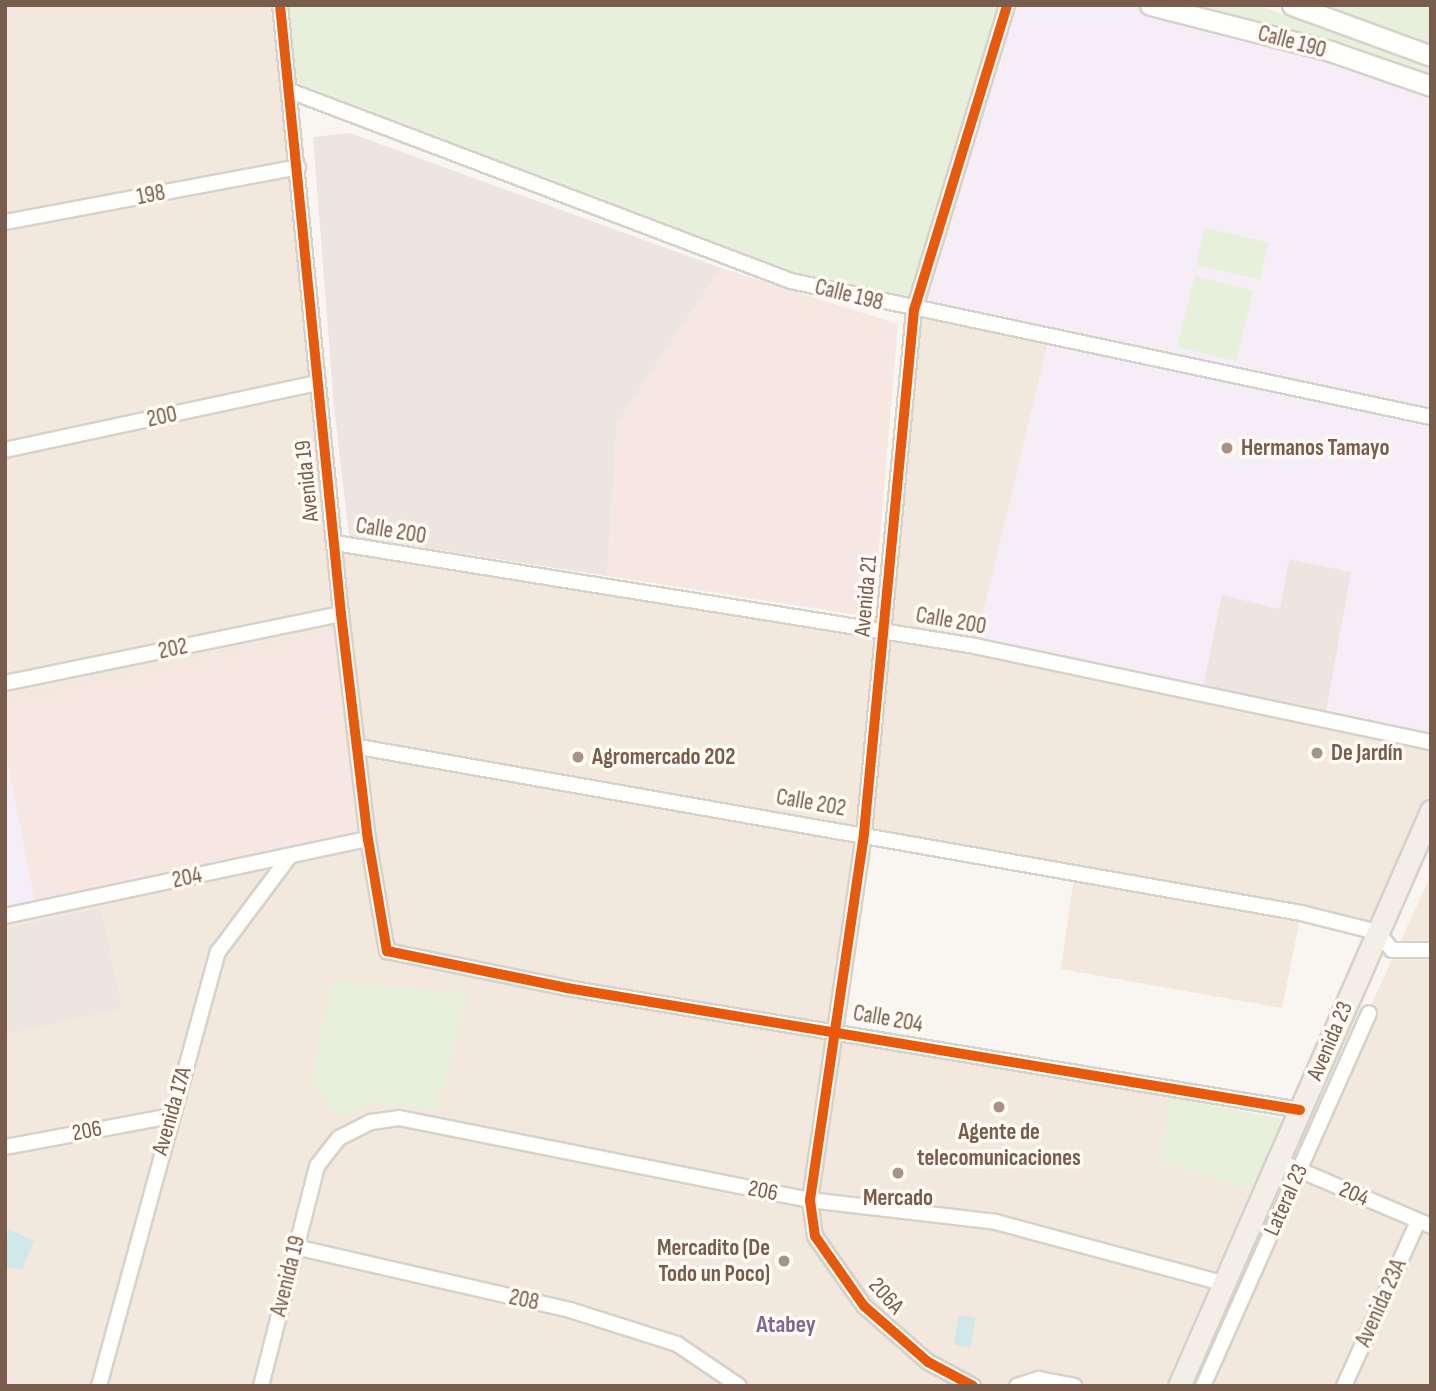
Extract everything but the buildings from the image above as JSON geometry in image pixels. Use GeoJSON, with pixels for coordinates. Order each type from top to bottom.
{"type":"FeatureCollection","features":[{"type":"Feature","properties":{"kind":"main road","name":"Calle 190"},"geometry":{"type":"LineString","coordinates":[[1150,5],[1330,51],[1431,86]]}},
{"type":"Feature","properties":{"kind":"main road","name":"Calle 190"},"geometry":{"type":"LineString","coordinates":[[1292,5],[1431,56]]}},
{"type":"Feature","properties":{"kind":"main road","name":"Avenida 23"},"geometry":{"type":"LineString","coordinates":[[1179,1386],[1431,811]]}},
{"type":"Feature","properties":{"kind":"street","name":"Avenida 19"},"geometry":{"type":"LineString","coordinates":[[280,5],[341,614],[368,839],[387,951]]}},
{"type":"Feature","properties":{"kind":"street","name":"Avenida 21"},"geometry":{"type":"LineString","coordinates":[[810,1200],[832,1031],[864,833],[914,310],[1007,5]]}},
{"type":"Feature","properties":{"kind":"street","name":"Calle 198"},"geometry":{"type":"LineString","coordinates":[[290,91],[791,281],[914,310],[1431,417]]}},
{"type":"Feature","properties":{"kind":"street","name":"198"},"geometry":{"type":"LineString","coordinates":[[5,222],[298,167]]}},
{"type":"Feature","properties":{"kind":"street","name":"200"},"geometry":{"type":"LineString","coordinates":[[5,450],[318,383]]}},
{"type":"Feature","properties":{"kind":"street","name":"Calle 200"},"geometry":{"type":"LineString","coordinates":[[335,543],[884,631],[1163,684],[1431,742]]}},
{"type":"Feature","properties":{"kind":"street","name":"202"},"geometry":{"type":"LineString","coordinates":[[5,683],[341,614]]}},
{"type":"Feature","properties":{"kind":"street","name":"Calle 202"},"geometry":{"type":"LineString","coordinates":[[359,747],[864,833],[1301,913],[1377,932]]}},
{"type":"Feature","properties":{"kind":"street","name":"204"},"geometry":{"type":"LineString","coordinates":[[5,916],[368,839]]}},
{"type":"Feature","properties":{"kind":"street","name":"Avenida 17A"},"geometry":{"type":"LineString","coordinates":[[99,1386],[170,1116],[218,952],[289,857]]}},
{"type":"Feature","properties":{"kind":"street"},"geometry":{"type":"LineString","coordinates":[[1377,932],[1392,950],[1431,950]]}},
{"type":"Feature","properties":{"kind":"street","name":"Calle 204"},"geometry":{"type":"LineString","coordinates":[[387,951],[567,988],[1300,1110]]}},
{"type":"Feature","properties":{"kind":"street","name":"Lateral 23"},"geometry":{"type":"LineString","coordinates":[[1203,1386],[1369,1013]]}},
{"type":"Feature","properties":{"kind":"street","name":"206"},"geometry":{"type":"LineString","coordinates":[[5,1147],[170,1116]]}},
{"type":"Feature","properties":{"kind":"street","name":"206"},"geometry":{"type":"LineString","coordinates":[[317,1166],[339,1138],[371,1122],[399,1118],[810,1200],[996,1222],[1225,1283]]}},
{"type":"Feature","properties":{"kind":"street","name":"204"},"geometry":{"type":"LineString","coordinates":[[1278,1161],[1424,1223]]}},
{"type":"Feature","properties":{"kind":"street","name":"Avenida 19"},"geometry":{"type":"LineString","coordinates":[[261,1386],[317,1166]]}},
{"type":"Feature","properties":{"kind":"street","name":"206A"},"geometry":{"type":"LineString","coordinates":[[810,1200],[815,1236],[864,1306],[928,1362],[973,1386]]}},
{"type":"Feature","properties":{"kind":"street","name":"Avenida 23A"},"geometry":{"type":"LineString","coordinates":[[1344,1386],[1424,1223]]}},
{"type":"Feature","properties":{"kind":"street","name":"208"},"geometry":{"type":"LineString","coordinates":[[295,1247],[570,1310],[677,1344],[739,1386]]}},
{"type":"Feature","properties":{"kind":"street"},"geometry":{"type":"LineString","coordinates":[[1023,1385],[1040,1380],[1074,1386]]}},
{"type":"Feature","properties":{"kind":"shaded area"},"geometry":{"type":"Polygon","coordinates":[[[5,5],[270,5],[335,543],[884,631],[914,310],[1049,337],[1431,742],[1431,812],[1377,932],[1301,913],[1282,1008],[1061,969],[1075,870],[864,833],[832,1031],[1172,1098],[1158,1161],[1251,1190],[1165,1386],[5,1386],[5,5]]]}},
{"type":"Feature","properties":{"kind":"shaded area","name":"Hermanos Tamayo"},"geometry":{"type":"Polygon","coordinates":[[[1007,5],[1150,5],[1431,86],[1431,742],[1325,717],[1351,572],[1289,559],[1280,609],[1222,595],[1202,692],[975,646],[1049,337],[914,310],[1007,5]]]}},
{"type":"Feature","properties":{"kind":"shaded area"},"geometry":{"type":"Polygon","coordinates":[[[350,133],[721,268],[617,423],[607,576],[349,536],[334,407],[313,137],[350,133]]]}},
{"type":"Feature","properties":{"kind":"shaded area"},"geometry":{"type":"Polygon","coordinates":[[[721,268],[898,324],[873,617],[607,576],[617,423],[721,268]]]}},
{"type":"Feature","properties":{"kind":"shaded area"},"geometry":{"type":"Polygon","coordinates":[[[1288,559],[1352,572],[1325,717],[1202,692],[1222,595],[1288,559]]]}},
{"type":"Feature","properties":{"kind":"shaded area"},"geometry":{"type":"Polygon","coordinates":[[[334,632],[364,835],[35,901],[5,749],[5,703],[334,632]]]}},
{"type":"Feature","properties":{"kind":"shaded area"},"geometry":{"type":"Polygon","coordinates":[[[5,749],[35,901],[5,907],[5,749]]]}},
{"type":"Feature","properties":{"kind":"shaded area"},"geometry":{"type":"Polygon","coordinates":[[[1431,875],[1431,1386],[1202,1386],[1292,1177],[1431,875]]]}},
{"type":"Feature","properties":{"kind":"shaded area"},"geometry":{"type":"Polygon","coordinates":[[[101,908],[122,1009],[5,1034],[5,928],[101,908]]]}},
{"type":"Feature","properties":{"kind":"green space"},"geometry":{"type":"Polygon","coordinates":[[[280,5],[1007,5],[914,310],[791,281],[290,91],[280,5]]]}},
{"type":"Feature","properties":{"kind":"green space"},"geometry":{"type":"Polygon","coordinates":[[[1194,5],[1257,5],[1431,67],[1431,78],[1327,42],[1194,5]]]}},
{"type":"Feature","properties":{"kind":"green space"},"geometry":{"type":"Polygon","coordinates":[[[1291,5],[1431,5],[1431,56],[1291,5]]]}},
{"type":"Feature","properties":{"kind":"green space"},"geometry":{"type":"Polygon","coordinates":[[[1205,228],[1268,243],[1260,280],[1196,265],[1205,228]]]}},
{"type":"Feature","properties":{"kind":"green space"},"geometry":{"type":"Polygon","coordinates":[[[1195,276],[1253,291],[1236,361],[1177,347],[1195,276]]]}},
{"type":"Feature","properties":{"kind":"green space"},"geometry":{"type":"Polygon","coordinates":[[[332,980],[468,994],[437,1111],[382,1101],[338,1117],[311,1081],[332,980]]]}},
{"type":"Feature","properties":{"kind":"green space"},"geometry":{"type":"Polygon","coordinates":[[[1172,1098],[1285,1119],[1251,1190],[1158,1161],[1172,1098]]]}},
{"type":"Feature","properties":{"kind":"green space"},"geometry":{"type":"Polygon","coordinates":[[[1281,1175],[1288,1178],[1200,1386],[1191,1386],[1281,1175]]]}},
{"type":"Feature","properties":{"kind":"water"},"geometry":{"type":"Polygon","coordinates":[[[8,1229],[34,1241],[22,1270],[5,1267],[8,1229]]]}},
{"type":"Feature","properties":{"kind":"water"},"geometry":{"type":"Polygon","coordinates":[[[959,1315],[976,1318],[971,1347],[954,1345],[959,1315]]]}},
{"type":"Feature","properties":{"kind":"cycle path"},"geometry":{"type":"LineString","coordinates":[[280,5],[341,614],[368,839],[387,951],[567,988],[1300,1110]]}},
{"type":"Feature","properties":{"kind":"cycle path"},"geometry":{"type":"LineString","coordinates":[[973,1386],[928,1362],[864,1306],[815,1236],[810,1200],[864,833],[914,310],[1007,5]]}},
{"type":"Feature","properties":{"kind":"place","name":"Hermanos Tamayo"},"geometry":{"type":"Point","coordinates":[1227,448]}},
{"type":"Feature","properties":{"kind":"place","name":"De Jardín"},"geometry":{"type":"Point","coordinates":[1317,753]}},
{"type":"Feature","properties":{"kind":"place","name":"Agromercado 202"},"geometry":{"type":"Point","coordinates":[578,757]}},
{"type":"Feature","properties":{"kind":"place","name":"Agente de telecomunicaciones"},"geometry":{"type":"Point","coordinates":[999,1107]}},
{"type":"Feature","properties":{"kind":"place","name":"Mercado"},"geometry":{"type":"Point","coordinates":[898,1173]}},
{"type":"Feature","properties":{"kind":"place","name":"Mercadito (De Todo un Poco)"},"geometry":{"type":"Point","coordinates":[784,1261]}},
{"type":"Feature","properties":{"kind":"district","name":"Atabey"},"geometry":{"type":"Point","coordinates":[786,1325]}}]}
